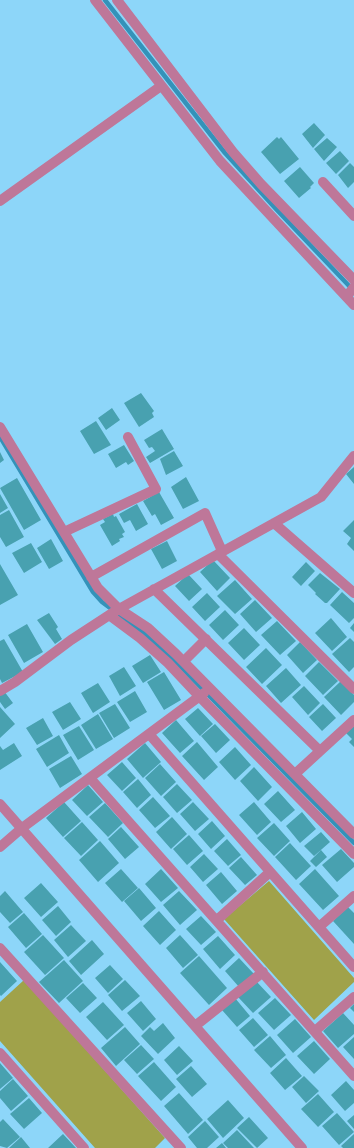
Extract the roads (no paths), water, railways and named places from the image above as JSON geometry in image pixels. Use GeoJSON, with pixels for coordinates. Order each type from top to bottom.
{"type":"FeatureCollection","features":[{"type":"Feature","properties":{"kind":"street"},"geometry":{"type":"LineString","coordinates":[[95,0],[161,86],[227,156],[350,292],[354,305]]}},
{"type":"Feature","properties":{"kind":"street"},"geometry":{"type":"LineString","coordinates":[[117,0],[227,156],[261,184],[354,280]]}},
{"type":"Feature","properties":{"kind":"street"},"geometry":{"type":"LineString","coordinates":[[0,201],[161,86]]}},
{"type":"Feature","properties":{"kind":"street"},"geometry":{"type":"LineString","coordinates":[[323,182],[354,216]]}},
{"type":"Feature","properties":{"kind":"street"},"geometry":{"type":"LineString","coordinates":[[0,427],[91,577],[114,612],[140,638],[205,692],[295,774],[354,834]]}},
{"type":"Feature","properties":{"kind":"street"},"geometry":{"type":"LineString","coordinates":[[64,532],[156,489],[128,437]]}},
{"type":"Feature","properties":{"kind":"street"},"geometry":{"type":"LineString","coordinates":[[0,691],[114,612],[321,497],[354,456]]}},
{"type":"Feature","properties":{"kind":"street"},"geometry":{"type":"LineString","coordinates":[[91,577],[205,512],[220,552],[354,689]]}},
{"type":"Feature","properties":{"kind":"street"},"geometry":{"type":"LineString","coordinates":[[274,523],[354,593]]}},
{"type":"Feature","properties":{"kind":"street"},"geometry":{"type":"LineString","coordinates":[[154,589],[320,751]]}},
{"type":"Feature","properties":{"kind":"street"},"geometry":{"type":"LineString","coordinates":[[114,612],[148,628],[184,661],[205,692],[354,854]]}},
{"type":"Feature","properties":{"kind":"street"},"geometry":{"type":"LineString","coordinates":[[184,661],[206,639]]}},
{"type":"Feature","properties":{"kind":"street"},"geometry":{"type":"LineString","coordinates":[[0,847],[22,828],[205,692]]}},
{"type":"Feature","properties":{"kind":"street"},"geometry":{"type":"LineString","coordinates":[[295,774],[354,720]]}},
{"type":"Feature","properties":{"kind":"street"},"geometry":{"type":"LineString","coordinates":[[148,734],[354,967]]}},
{"type":"Feature","properties":{"kind":"street"},"geometry":{"type":"LineString","coordinates":[[90,778],[354,1076]]}},
{"type":"Feature","properties":{"kind":"street"},"geometry":{"type":"LineString","coordinates":[[0,804],[302,1148]]}},
{"type":"Feature","properties":{"kind":"street"},"geometry":{"type":"LineString","coordinates":[[216,920],[270,872]]}},
{"type":"Feature","properties":{"kind":"street"},"geometry":{"type":"LineString","coordinates":[[319,927],[354,896]]}},
{"type":"Feature","properties":{"kind":"street"},"geometry":{"type":"LineString","coordinates":[[0,950],[178,1147]]}},
{"type":"Feature","properties":{"kind":"street"},"geometry":{"type":"LineString","coordinates":[[195,1026],[263,972]]}},
{"type":"Feature","properties":{"kind":"street"},"geometry":{"type":"LineString","coordinates":[[314,1031],[354,997]]}},
{"type":"Feature","properties":{"kind":"street"},"geometry":{"type":"LineString","coordinates":[[0,1053],[84,1148]]}},
{"type":"Feature","properties":{"kind":"waterway"},"geometry":{"type":"LineString","coordinates":[[105,0],[225,153],[352,289]]}},
{"type":"Feature","properties":{"kind":"waterway"},"geometry":{"type":"LineString","coordinates":[[0,437],[93,592],[102,602],[145,634],[172,658],[354,843]]}}]}
